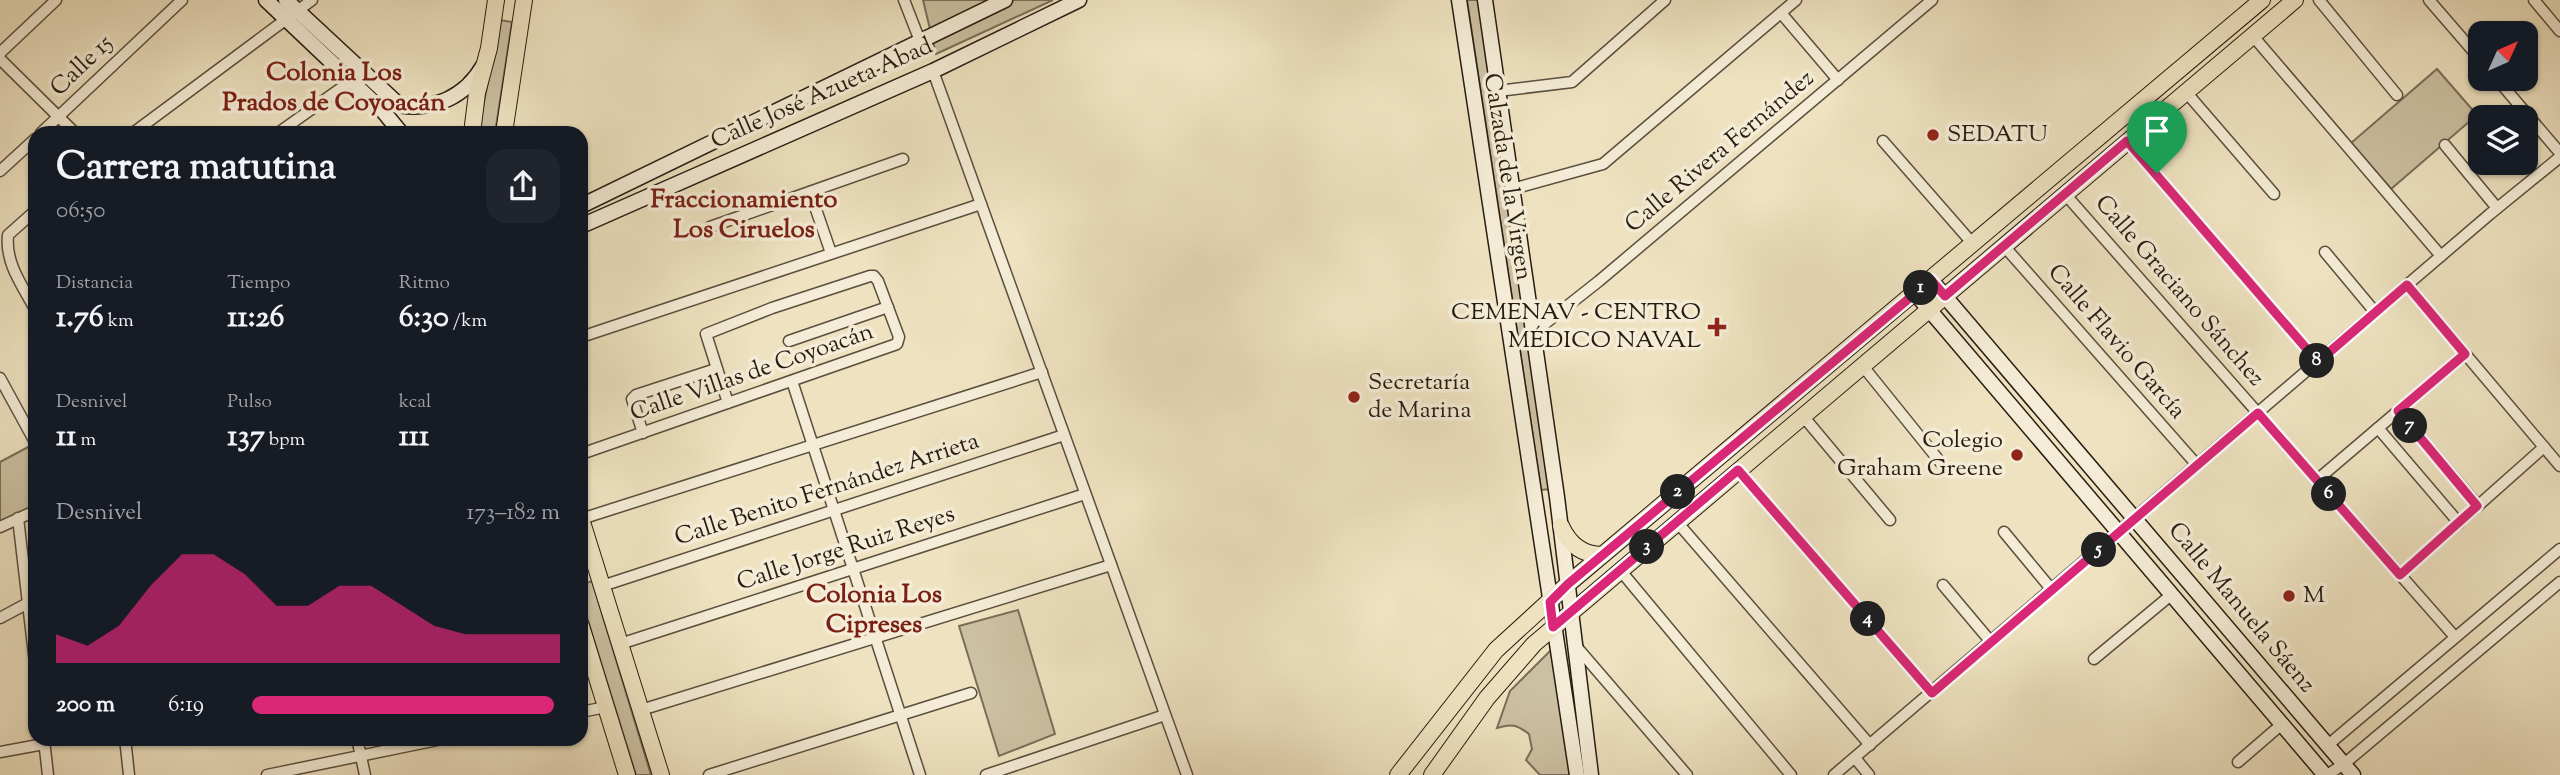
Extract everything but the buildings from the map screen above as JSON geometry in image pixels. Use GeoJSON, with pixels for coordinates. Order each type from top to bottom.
{"type":"FeatureCollection","features":[{"type":"Feature","properties":{"kind":"main road"},"geometry":{"type":"LineString","coordinates":[[508,0],[517,0]]}},
{"type":"Feature","properties":{"kind":"main road"},"geometry":{"type":"LineString","coordinates":[[504,126],[524,0]]}},
{"type":"Feature","properties":{"kind":"main road"},"geometry":{"type":"LineString","coordinates":[[1398,775],[1496,650],[1568,584],[2262,0]]}},
{"type":"Feature","properties":{"kind":"main road"},"geometry":{"type":"LineString","coordinates":[[1432,775],[1505,677],[1534,644],[2295,0]]}},
{"type":"Feature","properties":{"kind":"main road"},"geometry":{"type":"LineString","coordinates":[[473,126],[495,7],[509,5],[518,11],[521,19]]}},
{"type":"Feature","properties":{"kind":"main road"},"geometry":{"type":"LineString","coordinates":[[1561,526],[1578,549],[1602,555]]}},
{"type":"Feature","properties":{"kind":"main road"},"geometry":{"type":"LineString","coordinates":[[588,539],[661,775]]}},
{"type":"Feature","properties":{"kind":"main road"},"geometry":{"type":"LineString","coordinates":[[588,555],[591,548]]}},
{"type":"Feature","properties":{"kind":"main road"},"geometry":{"type":"LineString","coordinates":[[588,570],[601,581]]}},
{"type":"Feature","properties":{"kind":"main road"},"geometry":{"type":"LineString","coordinates":[[588,650],[627,775]]}},
{"type":"Feature","properties":{"kind":"street"},"geometry":{"type":"LineString","coordinates":[[0,53],[56,0]]}},
{"type":"Feature","properties":{"kind":"street","name":"Calle 15"},"geometry":{"type":"LineString","coordinates":[[49,126],[182,0]]}},
{"type":"Feature","properties":{"kind":"street"},"geometry":{"type":"LineString","coordinates":[[266,0],[291,15],[399,105],[430,106],[459,93],[475,78],[489,48]]}},
{"type":"Feature","properties":{"kind":"street"},"geometry":{"type":"LineString","coordinates":[[286,0],[291,15],[395,126]]}},
{"type":"Feature","properties":{"kind":"street"},"geometry":{"type":"LineString","coordinates":[[142,126],[312,0]]}},
{"type":"Feature","properties":{"kind":"street"},"geometry":{"type":"LineString","coordinates":[[913,0],[904,0],[920,41]]}},
{"type":"Feature","properties":{"kind":"street","name":"Calle José Azueta Abad"},"geometry":{"type":"LineString","coordinates":[[588,203],[1005,0]]}},
{"type":"Feature","properties":{"kind":"street","name":"Calle José Azueta Abad"},"geometry":{"type":"LineString","coordinates":[[588,223],[933,71],[1079,0]]}},
{"type":"Feature","properties":{"kind":"street","name":"Calzada de la Virgen"},"geometry":{"type":"LineString","coordinates":[[1459,0],[1577,775]]}},
{"type":"Feature","properties":{"kind":"street","name":"Calzada de la Virgen"},"geometry":{"type":"LineString","coordinates":[[1485,0],[1561,526],[1591,775]]}},
{"type":"Feature","properties":{"kind":"street"},"geometry":{"type":"LineString","coordinates":[[1498,91],[1572,82],[1665,0]]}},
{"type":"Feature","properties":{"kind":"street"},"geometry":{"type":"LineString","coordinates":[[1512,189],[1603,164],[1796,0]]}},
{"type":"Feature","properties":{"kind":"street","name":"Calle Rivera Fernández"},"geometry":{"type":"LineString","coordinates":[[1533,333],[1599,281],[1932,0]]}},
{"type":"Feature","properties":{"kind":"street"},"geometry":{"type":"LineString","coordinates":[[2319,0],[2397,95]]}},
{"type":"Feature","properties":{"kind":"street"},"geometry":{"type":"LineString","coordinates":[[2429,0],[2468,45]]}},
{"type":"Feature","properties":{"kind":"street"},"geometry":{"type":"LineString","coordinates":[[2534,0],[2560,31]]}},
{"type":"Feature","properties":{"kind":"street"},"geometry":{"type":"LineString","coordinates":[[1781,13],[1838,80]]}},
{"type":"Feature","properties":{"kind":"street"},"geometry":{"type":"LineString","coordinates":[[2253,36],[2441,256]]}},
{"type":"Feature","properties":{"kind":"street"},"geometry":{"type":"LineString","coordinates":[[0,59],[67,126]]}},
{"type":"Feature","properties":{"kind":"street"},"geometry":{"type":"LineString","coordinates":[[933,71],[1187,775]]}},
{"type":"Feature","properties":{"kind":"street"},"geometry":{"type":"LineString","coordinates":[[288,126],[351,81]]}},
{"type":"Feature","properties":{"kind":"street"},"geometry":{"type":"LineString","coordinates":[[836,82],[830,94],[832,100],[842,108],[848,107]]}},
{"type":"Feature","properties":{"kind":"street"},"geometry":{"type":"LineString","coordinates":[[1834,775],[2560,155],[2507,91]]}},
{"type":"Feature","properties":{"kind":"street"},"geometry":{"type":"LineString","coordinates":[[2186,92],[2274,194]]}},
{"type":"Feature","properties":{"kind":"street"},"geometry":{"type":"LineString","coordinates":[[388,117],[399,115],[399,105]]}},
{"type":"Feature","properties":{"kind":"street"},"geometry":{"type":"LineString","coordinates":[[768,115],[778,116],[784,124],[779,137]]}},
{"type":"Feature","properties":{"kind":"street"},"geometry":{"type":"LineString","coordinates":[[1883,141],[1973,244]]}},
{"type":"Feature","properties":{"kind":"street"},"geometry":{"type":"LineString","coordinates":[[2127,141],[2318,362]]}},
{"type":"Feature","properties":{"kind":"street"},"geometry":{"type":"LineString","coordinates":[[0,171],[28,145]]}},
{"type":"Feature","properties":{"kind":"street"},"geometry":{"type":"LineString","coordinates":[[2445,145],[2497,208]]}},
{"type":"Feature","properties":{"kind":"street"},"geometry":{"type":"LineString","coordinates":[[710,227],[902,159]]}},
{"type":"Feature","properties":{"kind":"street"},"geometry":{"type":"LineString","coordinates":[[810,192],[831,253]]}},
{"type":"Feature","properties":{"kind":"street","name":"Calle Graciano Sánchez"},"geometry":{"type":"LineString","coordinates":[[2065,194],[2455,637]]}},
{"type":"Feature","properties":{"kind":"street"},"geometry":{"type":"LineString","coordinates":[[588,335],[981,204]]}},
{"type":"Feature","properties":{"kind":"street"},"geometry":{"type":"LineString","coordinates":[[28,217],[8,235],[7,246],[11,264],[28,296]]}},
{"type":"Feature","properties":{"kind":"street","name":"Calle Flavio García"},"geometry":{"type":"LineString","coordinates":[[2004,246],[2197,465]]}},
{"type":"Feature","properties":{"kind":"street"},"geometry":{"type":"LineString","coordinates":[[2325,252],[2375,312]]}},
{"type":"Feature","properties":{"kind":"street","name":"Calle Villas de Coyoacán"},"geometry":{"type":"LineString","coordinates":[[588,452],[643,433],[897,344],[899,337],[878,281],[870,275],[706,334],[716,369],[636,395],[632,399],[643,433]]}},
{"type":"Feature","properties":{"kind":"street","name":"Calle Manuela Sáenz"},"geometry":{"type":"LineString","coordinates":[[1931,280],[2349,770]]}},
{"type":"Feature","properties":{"kind":"street"},"geometry":{"type":"LineString","coordinates":[[2407,285],[2560,466]]}},
{"type":"Feature","properties":{"kind":"street","name":"Calle Manuela Sáenz"},"geometry":{"type":"LineString","coordinates":[[1915,293],[2326,775]]}},
{"type":"Feature","properties":{"kind":"street"},"geometry":{"type":"LineString","coordinates":[[789,341],[888,307]]}},
{"type":"Feature","properties":{"kind":"street"},"geometry":{"type":"LineString","coordinates":[[2317,480],[2465,354]]}},
{"type":"Feature","properties":{"kind":"street"},"geometry":{"type":"LineString","coordinates":[[1863,365],[1941,463]]}},
{"type":"Feature","properties":{"kind":"street"},"geometry":{"type":"LineString","coordinates":[[716,369],[728,403]]}},
{"type":"Feature","properties":{"kind":"street"},"geometry":{"type":"LineString","coordinates":[[588,517],[1042,372]]}},
{"type":"Feature","properties":{"kind":"street"},"geometry":{"type":"LineString","coordinates":[[0,379],[28,429]]}},
{"type":"Feature","properties":{"kind":"street"},"geometry":{"type":"LineString","coordinates":[[792,381],[920,775]]}},
{"type":"Feature","properties":{"kind":"street"},"geometry":{"type":"LineString","coordinates":[[2398,411],[2477,506]]}},
{"type":"Feature","properties":{"kind":"street"},"geometry":{"type":"LineString","coordinates":[[1803,416],[1890,520]]}},
{"type":"Feature","properties":{"kind":"street"},"geometry":{"type":"LineString","coordinates":[[2378,428],[2459,523]]}},
{"type":"Feature","properties":{"kind":"street","name":"Calle Benito Fernández Arrieta"},"geometry":{"type":"LineString","coordinates":[[601,581],[834,510],[1064,435]]}},
{"type":"Feature","properties":{"kind":"street"},"geometry":{"type":"LineString","coordinates":[[2400,575],[2544,447]]}},
{"type":"Feature","properties":{"kind":"street"},"geometry":{"type":"LineString","coordinates":[[1738,470],[1932,693]]}},
{"type":"Feature","properties":{"kind":"street","name":"Calle Jorge Ruiz Reyes"},"geometry":{"type":"LineString","coordinates":[[620,644],[1086,494]]}},
{"type":"Feature","properties":{"kind":"street"},"geometry":{"type":"LineString","coordinates":[[0,527],[28,514]]}},
{"type":"Feature","properties":{"kind":"street"},"geometry":{"type":"LineString","coordinates":[[0,618],[28,603],[18,518]]}},
{"type":"Feature","properties":{"kind":"street"},"geometry":{"type":"LineString","coordinates":[[1677,522],[1870,745]]}},
{"type":"Feature","properties":{"kind":"street"},"geometry":{"type":"LineString","coordinates":[[2004,531],[2052,590]]}},
{"type":"Feature","properties":{"kind":"street"},"geometry":{"type":"LineString","coordinates":[[2328,745],[2560,549]]}},
{"type":"Feature","properties":{"kind":"street"},"geometry":{"type":"LineString","coordinates":[[641,710],[1111,565]]}},
{"type":"Feature","properties":{"kind":"street"},"geometry":{"type":"LineString","coordinates":[[1620,570],[1791,775]]}},
{"type":"Feature","properties":{"kind":"street"},"geometry":{"type":"LineString","coordinates":[[2326,775],[2349,770],[2560,582]]}},
{"type":"Feature","properties":{"kind":"street"},"geometry":{"type":"LineString","coordinates":[[1943,585],[1991,642]]}},
{"type":"Feature","properties":{"kind":"street"},"geometry":{"type":"LineString","coordinates":[[2094,659],[2171,594]]}},
{"type":"Feature","properties":{"kind":"street"},"geometry":{"type":"LineString","coordinates":[[1575,645],[1687,775]]}},
{"type":"Feature","properties":{"kind":"street"},"geometry":{"type":"LineString","coordinates":[[709,775],[971,693]]}},
{"type":"Feature","properties":{"kind":"street"},"geometry":{"type":"LineString","coordinates":[[588,711],[606,707]]}},
{"type":"Feature","properties":{"kind":"street"},"geometry":{"type":"LineString","coordinates":[[986,775],[1165,715]]}},
{"type":"Feature","properties":{"kind":"street"},"geometry":{"type":"LineString","coordinates":[[2238,762],[2282,724]]}},
{"type":"Feature","properties":{"kind":"street"},"geometry":{"type":"LineString","coordinates":[[0,752],[28,745]]}},
{"type":"Feature","properties":{"kind":"street"},"geometry":{"type":"LineString","coordinates":[[45,746],[48,775]]}},
{"type":"Feature","properties":{"kind":"street"},"geometry":{"type":"LineString","coordinates":[[126,746],[129,775]]}},
{"type":"Feature","properties":{"kind":"street"},"geometry":{"type":"LineString","coordinates":[[359,746],[365,775]]}},
{"type":"Feature","properties":{"kind":"street"},"geometry":{"type":"LineString","coordinates":[[267,775],[409,746]]}},
{"type":"Feature","properties":{"kind":"street"},"geometry":{"type":"LineString","coordinates":[[1855,758],[1869,775]]}},
{"type":"Feature","properties":{"kind":"shaded area"},"geometry":{"type":"Polygon","coordinates":[[[923,0],[1053,0],[936,54],[923,0]]]}},
{"type":"Feature","properties":{"kind":"shaded area"},"geometry":{"type":"Polygon","coordinates":[[[1467,0],[1479,0],[1550,489],[1541,490],[1467,0]]]}},
{"type":"Feature","properties":{"kind":"shaded area"},"geometry":{"type":"Polygon","coordinates":[[[500,20],[512,22],[496,126],[479,126],[500,20]]]}},
{"type":"Feature","properties":{"kind":"shaded area"},"geometry":{"type":"Polygon","coordinates":[[[2437,69],[2468,105],[2468,123],[2391,189],[2351,143],[2437,69]]]}},
{"type":"Feature","properties":{"kind":"shaded area"},"geometry":{"type":"Polygon","coordinates":[[[28,447],[28,510],[0,522],[0,462],[28,447]]]}},
{"type":"Feature","properties":{"kind":"shaded area"},"geometry":{"type":"Polygon","coordinates":[[[592,581],[651,775],[636,775],[588,621],[588,582],[592,581]]]}},
{"type":"Feature","properties":{"kind":"shaded area"},"geometry":{"type":"Polygon","coordinates":[[[1018,610],[1055,734],[999,756],[959,626],[1018,610]]]}},
{"type":"Feature","properties":{"kind":"shaded area"},"geometry":{"type":"Polygon","coordinates":[[[1552,649],[1572,775],[1540,775],[1526,760],[1532,749],[1529,734],[1514,726],[1497,728],[1510,691],[1552,649]]]}},
{"type":"Feature","properties":{"kind":"place","name":"SEDATU"},"geometry":{"type":"Point","coordinates":[1933,135]}},
{"type":"Feature","properties":{"kind":"place","name":"CEMENAV - CENTRO MÉDICO NAVAL"},"geometry":{"type":"Point","coordinates":[1717,327]}},
{"type":"Feature","properties":{"kind":"place","name":"Secretaría de Marina"},"geometry":{"type":"Point","coordinates":[1354,397]}},
{"type":"Feature","properties":{"kind":"place","name":"Colegio Graham Greene"},"geometry":{"type":"Point","coordinates":[2017,455]}},
{"type":"Feature","properties":{"kind":"place","name":"M"},"geometry":{"type":"Point","coordinates":[2289,596]}},
{"type":"Feature","properties":{"kind":"district","name":"Colonia Los Prados de Coyoacán"},"geometry":{"type":"Point","coordinates":[334,88]}},
{"type":"Feature","properties":{"kind":"district","name":"Fraccionamiento Los Ciruelos"},"geometry":{"type":"Point","coordinates":[744,215]}},
{"type":"Feature","properties":{"kind":"district","name":"Colonia Los Cipreses"},"geometry":{"type":"Point","coordinates":[874,610]}},
{"type":"Feature","properties":{"kind":"route"},"geometry":{"type":"LineString","coordinates":[[2127,141],[2157,173],[2318,362],[2407,285],[2465,354],[2398,411],[2477,506],[2400,575],[2258,413],[1932,693],[1738,470],[1553,627],[1550,602],[1568,584],[1931,280],[1945,296],[2127,141]]}}]}
